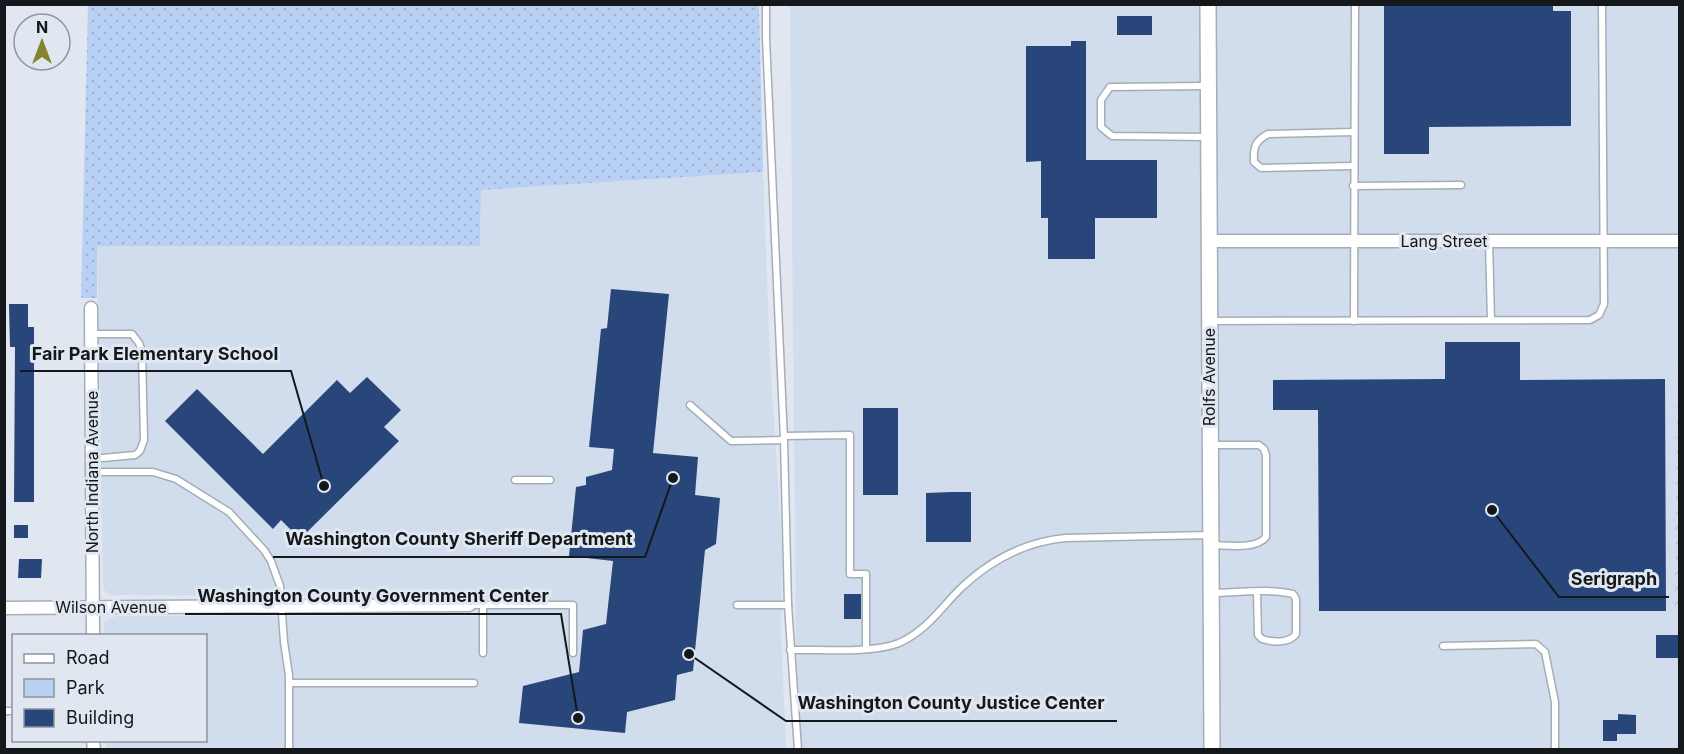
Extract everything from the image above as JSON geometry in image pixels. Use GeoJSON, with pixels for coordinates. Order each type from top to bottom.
{"type":"FeatureCollection","features":[{"type":"Feature","properties":{"kind":"street","name":"Rolfs Avenue"},"geometry":{"type":"LineString","coordinates":[[1208,4],[1212,750]]}},
{"type":"Feature","properties":{"kind":"street","name":"Lang Street"},"geometry":{"type":"LineString","coordinates":[[1208,241],[1680,241]]}},
{"type":"Feature","properties":{"kind":"street","name":"North Indiana Avenue"},"geometry":{"type":"LineString","coordinates":[[91,308],[93,634]]}},
{"type":"Feature","properties":{"kind":"street","name":"Wilson Avenue"},"geometry":{"type":"LineString","coordinates":[[4,608],[469,605]]}},
{"type":"Feature","properties":{"kind":"lane"},"geometry":{"type":"LineString","coordinates":[[766,4],[784,438],[788,605],[798,750]]}},
{"type":"Feature","properties":{"kind":"lane"},"geometry":{"type":"LineString","coordinates":[[1354,321],[1355,4]]}},
{"type":"Feature","properties":{"kind":"lane"},"geometry":{"type":"LineString","coordinates":[[1209,321],[1590,320],[1599,315],[1604,304],[1602,4]]}},
{"type":"Feature","properties":{"kind":"lane"},"geometry":{"type":"LineString","coordinates":[[1208,137],[1112,136],[1101,127],[1101,100],[1110,87],[1209,86]]}},
{"type":"Feature","properties":{"kind":"lane"},"geometry":{"type":"LineString","coordinates":[[1353,132],[1268,134],[1259,139],[1253,150],[1254,162],[1261,168],[1353,166]]}},
{"type":"Feature","properties":{"kind":"lane"},"geometry":{"type":"LineString","coordinates":[[1353,186],[1461,184]]}},
{"type":"Feature","properties":{"kind":"lane"},"geometry":{"type":"LineString","coordinates":[[1489,241],[1491,320]]}},
{"type":"Feature","properties":{"kind":"lane"},"geometry":{"type":"LineString","coordinates":[[91,334],[132,334],[140,343],[144,440],[140,451],[135,455],[92,459]]}},
{"type":"Feature","properties":{"kind":"lane"},"geometry":{"type":"LineString","coordinates":[[690,405],[731,441],[850,435],[850,574],[866,574],[866,649]]}},
{"type":"Feature","properties":{"kind":"lane"},"geometry":{"type":"LineString","coordinates":[[790,650],[866,649],[900,642],[933,621],[960,590],[985,568],[1028,545],[1065,538],[1210,540],[1254,544],[1262,542],[1266,537],[1266,454],[1264,449],[1259,445],[1210,445]]}},
{"type":"Feature","properties":{"kind":"lane"},"geometry":{"type":"LineString","coordinates":[[92,472],[141,471],[164,474],[190,487],[228,513],[241,524],[272,561],[280,586],[289,683],[289,750]]}},
{"type":"Feature","properties":{"kind":"lane"},"geometry":{"type":"LineString","coordinates":[[515,480],[550,480]]}},
{"type":"Feature","properties":{"kind":"lane"},"geometry":{"type":"LineString","coordinates":[[1211,593],[1257,592],[1293,594],[1296,599],[1296,634],[1293,639],[1288,641],[1262,639],[1258,635],[1257,592]]}},
{"type":"Feature","properties":{"kind":"lane"},"geometry":{"type":"LineString","coordinates":[[469,605],[573,605],[573,653]]}},
{"type":"Feature","properties":{"kind":"lane"},"geometry":{"type":"LineString","coordinates":[[483,605],[483,654]]}},
{"type":"Feature","properties":{"kind":"lane"},"geometry":{"type":"LineString","coordinates":[[737,605],[788,605]]}},
{"type":"Feature","properties":{"kind":"lane"},"geometry":{"type":"LineString","coordinates":[[1443,646],[1536,645],[1545,652],[1555,702],[1555,750]]}},
{"type":"Feature","properties":{"kind":"lane"},"geometry":{"type":"LineString","coordinates":[[289,683],[474,683]]}},
{"type":"Feature","properties":{"kind":"shaded area"},"geometry":{"type":"Polygon","coordinates":[[[790,5],[1679,5],[1679,749],[797,749],[790,5]]]}},
{"type":"Feature","properties":{"kind":"shaded area"},"geometry":{"type":"Polygon","coordinates":[[[763,172],[770,359],[782,547],[781,632],[786,749],[107,749],[106,742],[207,742],[207,634],[103,634],[105,621],[116,616],[478,616],[478,596],[109,595],[103,584],[97,246],[480,246],[481,190],[763,172]]]}},
{"type":"Feature","properties":{"kind":"shaded area"},"geometry":{"type":"Polygon","coordinates":[[[1679,241],[1680,614],[1675,614],[1679,241]]]}},
{"type":"Feature","properties":{"kind":"green space"},"geometry":{"type":"Polygon","coordinates":[[[88,5],[759,5],[763,172],[481,190],[480,246],[97,246],[97,298],[81,298],[88,5]]]}},
{"type":"Feature","properties":{"kind":"building"},"geometry":{"type":"Polygon","coordinates":[[[1384,4],[1553,4],[1553,11],[1571,11],[1571,126],[1429,127],[1429,154],[1384,154],[1384,4]]]}},
{"type":"Feature","properties":{"kind":"building"},"geometry":{"type":"Polygon","coordinates":[[[1117,16],[1152,16],[1152,35],[1117,35],[1117,16]]]}},
{"type":"Feature","properties":{"kind":"building"},"geometry":{"type":"Polygon","coordinates":[[[1071,41],[1086,41],[1086,160],[1157,160],[1157,218],[1095,218],[1095,259],[1048,259],[1048,218],[1041,218],[1041,161],[1026,162],[1026,46],[1071,46],[1071,41]]]}},
{"type":"Feature","properties":{"kind":"building"},"geometry":{"type":"Polygon","coordinates":[[[611,289],[669,294],[653,453],[698,457],[695,495],[720,498],[716,544],[705,550],[693,671],[677,675],[675,700],[627,712],[625,733],[519,723],[523,686],[579,672],[583,630],[606,624],[613,561],[569,556],[576,487],[586,485],[586,477],[612,470],[614,449],[589,447],[601,329],[607,328],[611,289]]]}},
{"type":"Feature","properties":{"kind":"building"},"geometry":{"type":"Polygon","coordinates":[[[9,304],[28,304],[28,327],[34,327],[34,502],[14,502],[15,347],[10,347],[9,304]]]}},
{"type":"Feature","properties":{"kind":"building"},"geometry":{"type":"Polygon","coordinates":[[[1445,342],[1520,342],[1520,380],[1665,379],[1666,611],[1319,611],[1318,410],[1273,410],[1273,380],[1445,379],[1445,342]]]}},
{"type":"Feature","properties":{"kind":"building"},"geometry":{"type":"Polygon","coordinates":[[[367,377],[401,410],[384,427],[399,441],[300,539],[281,520],[273,529],[165,421],[197,389],[263,454],[337,380],[350,393],[367,377]]]}},
{"type":"Feature","properties":{"kind":"building"},"geometry":{"type":"Polygon","coordinates":[[[863,408],[898,408],[898,495],[863,495],[863,408]]]}},
{"type":"Feature","properties":{"kind":"building"},"geometry":{"type":"Polygon","coordinates":[[[971,492],[971,542],[926,542],[926,493],[971,492]]]}},
{"type":"Feature","properties":{"kind":"building"},"geometry":{"type":"Polygon","coordinates":[[[14,525],[28,525],[28,538],[14,538],[14,525]]]}},
{"type":"Feature","properties":{"kind":"building"},"geometry":{"type":"Polygon","coordinates":[[[19,559],[42,559],[41,578],[18,578],[19,559]]]}},
{"type":"Feature","properties":{"kind":"building"},"geometry":{"type":"Polygon","coordinates":[[[844,594],[861,594],[861,619],[844,619],[844,594]]]}},
{"type":"Feature","properties":{"kind":"building"},"geometry":{"type":"Polygon","coordinates":[[[1656,635],[1680,635],[1680,658],[1656,658],[1656,635]]]}},
{"type":"Feature","properties":{"kind":"building"},"geometry":{"type":"Polygon","coordinates":[[[1618,714],[1636,715],[1636,734],[1617,734],[1617,741],[1603,741],[1603,720],[1618,720],[1618,714]]]}},
{"type":"Feature","properties":{"kind":"place","name":"Washington County Sheriff Department"},"geometry":{"type":"Point","coordinates":[673,478]}},
{"type":"Feature","properties":{"kind":"place","name":"Fair Park Elementary School"},"geometry":{"type":"Point","coordinates":[324,486]}},
{"type":"Feature","properties":{"kind":"place","name":"Serigraph"},"geometry":{"type":"Point","coordinates":[1492,510]}},
{"type":"Feature","properties":{"kind":"place","name":"Washington County Justice Center"},"geometry":{"type":"Point","coordinates":[689,654]}},
{"type":"Feature","properties":{"kind":"place","name":"Washington County Government Center"},"geometry":{"type":"Point","coordinates":[578,718]}}]}
